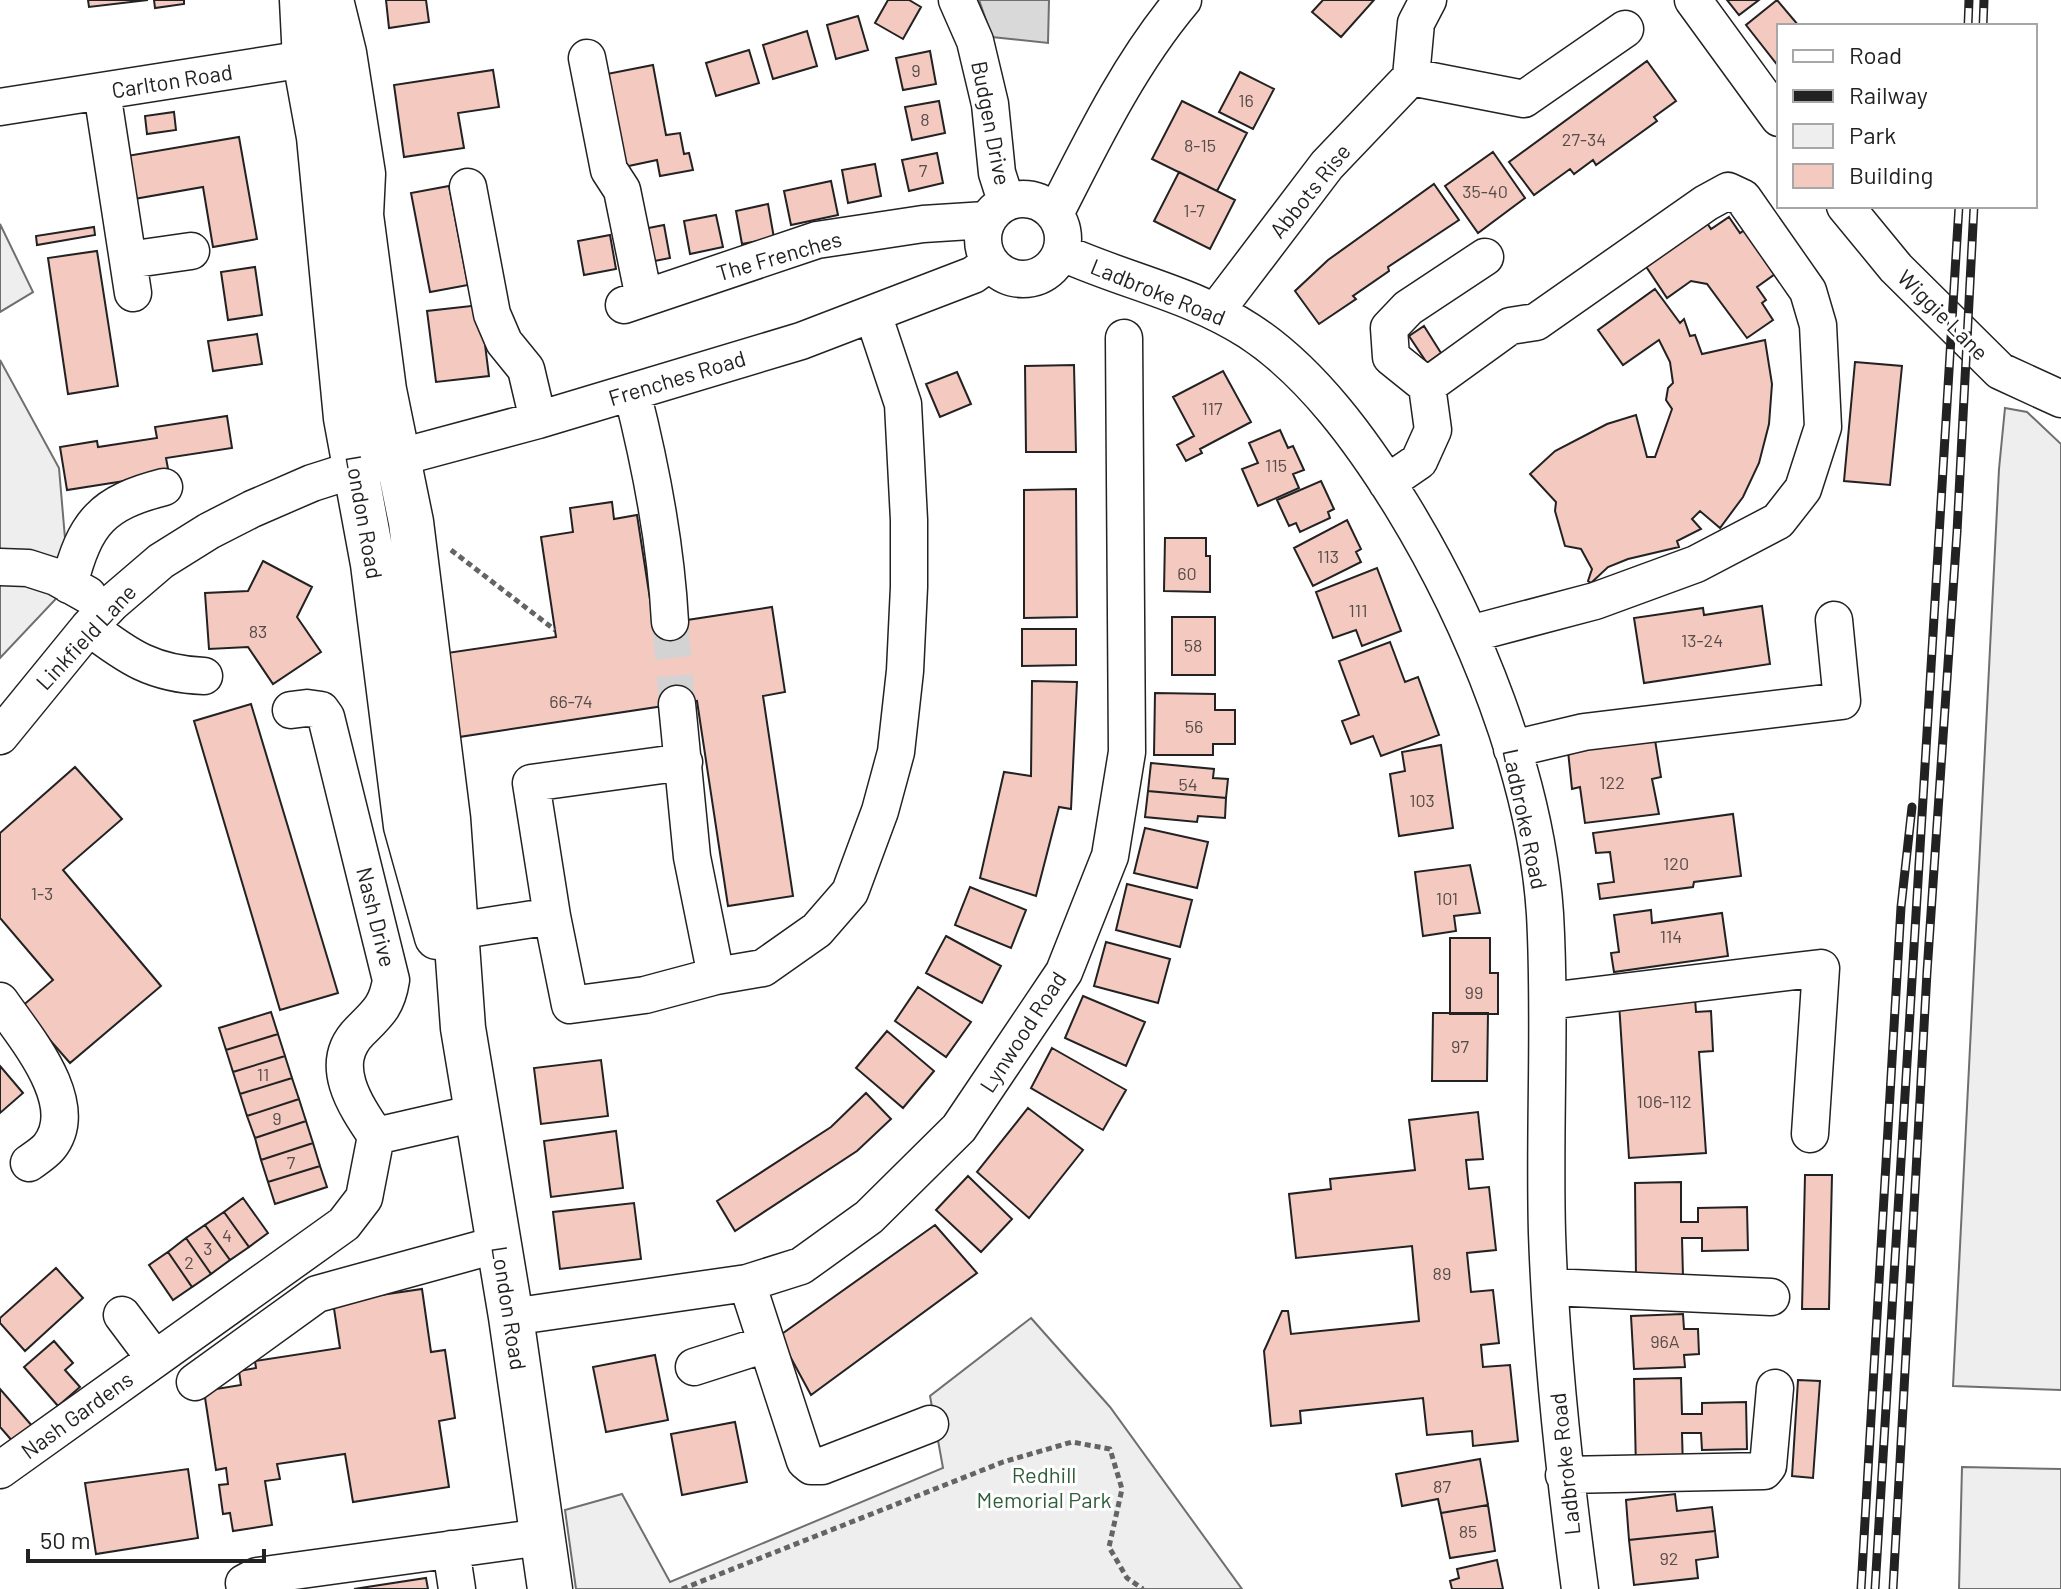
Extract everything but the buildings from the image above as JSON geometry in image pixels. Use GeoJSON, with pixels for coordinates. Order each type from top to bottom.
{"type":"FeatureCollection","features":[{"type":"Feature","properties":{"kind":"main road","name":"London Road"},"geometry":{"type":"LineString","coordinates":[[302,0],[325,56],[363,174],[361,215],[384,390],[411,522],[448,819],[463,1028],[511,1317],[550,1589]]}},
{"type":"Feature","properties":{"kind":"main road","name":"London Road"},"geometry":{"type":"LineString","coordinates":[[331,0],[319,137],[346,418],[373,564],[406,826],[463,1028]]}},
{"type":"Feature","properties":{"kind":"street","name":"Budgen Drive"},"geometry":{"type":"LineString","coordinates":[[957,0],[975,41],[990,104],[997,173],[996,211]]}},
{"type":"Feature","properties":{"kind":"street"},"geometry":{"type":"LineString","coordinates":[[1056,212],[1092,141],[1155,33],[1183,0]]}},
{"type":"Feature","properties":{"kind":"street"},"geometry":{"type":"LineString","coordinates":[[1428,0],[1416,23],[1411,77],[1524,99],[1625,29]]}},
{"type":"Feature","properties":{"kind":"street"},"geometry":{"type":"LineString","coordinates":[[1693,0],[1777,115]]}},
{"type":"Feature","properties":{"kind":"street","name":"Carlton Road"},"geometry":{"type":"LineString","coordinates":[[0,107],[325,56]]}},
{"type":"Feature","properties":{"kind":"street","name":"The Frenches"},"geometry":{"type":"LineString","coordinates":[[587,58],[609,170],[622,190],[634,301],[817,240],[996,211]]}},
{"type":"Feature","properties":{"kind":"street","name":"Abbots Rise"},"geometry":{"type":"LineString","coordinates":[[1216,311],[1327,165],[1411,77]]}},
{"type":"Feature","properties":{"kind":"street"},"geometry":{"type":"LineString","coordinates":[[102,92],[131,276],[191,251]]}},
{"type":"Feature","properties":{"kind":"street"},"geometry":{"type":"LineString","coordinates":[[468,187],[492,314],[504,342],[526,369],[538,420]]}},
{"type":"Feature","properties":{"kind":"street"},"geometry":{"type":"LineString","coordinates":[[1427,386],[1510,326],[1536,322],[1706,203],[1728,191],[1743,198],[1808,291],[1818,325],[1823,427],[1803,489],[1778,521],[1696,564],[1595,601],[1470,634]]}},
{"type":"Feature","properties":{"kind":"street"},"geometry":{"type":"LineString","coordinates":[[1031,200],[1056,212],[1063,225],[1063,253],[1050,270],[1037,277],[1018,279],[1004,275],[990,263],[982,234],[996,211],[1031,200]]}},
{"type":"Feature","properties":{"kind":"street","name":"Wiggie Lane"},"geometry":{"type":"LineString","coordinates":[[1847,208],[1896,268],[2000,371],[2061,399]]}},
{"type":"Feature","properties":{"kind":"street","name":"Ladbroke Road"},"geometry":{"type":"LineString","coordinates":[[1063,253],[1216,311],[1252,332],[1282,356],[1356,437],[1435,563],[1470,634],[1512,749],[1538,865],[1544,910],[1548,1001],[1547,1231],[1564,1475],[1580,1589]]}},
{"type":"Feature","properties":{"kind":"street"},"geometry":{"type":"LineString","coordinates":[[1387,483],[1419,461],[1433,430],[1427,386],[1391,357],[1389,328],[1408,308],[1485,257]]}},
{"type":"Feature","properties":{"kind":"street","name":"Frenches Road"},"geometry":{"type":"LineString","coordinates":[[356,469],[538,420],[801,341],[973,275],[990,263]]}},
{"type":"Feature","properties":{"kind":"street"},"geometry":{"type":"LineString","coordinates":[[684,762],[531,783],[570,1005],[645,995],[716,976],[763,968],[817,930],[850,892],[880,811],[896,752],[905,671],[909,520],[903,404],[873,314]]}},
{"type":"Feature","properties":{"kind":"street","name":"Lynwood Road"},"geometry":{"type":"LineString","coordinates":[[511,1317],[747,1283],[801,1266],[869,1217],[959,1128],[1064,972],[1110,856],[1127,752],[1124,338]]}},
{"type":"Feature","properties":{"kind":"street"},"geometry":{"type":"LineString","coordinates":[[632,392],[650,461],[668,585],[670,622]]}},
{"type":"Feature","properties":{"kind":"street","name":"Linkfield Lane"},"geometry":{"type":"LineString","coordinates":[[0,736],[100,615],[161,561],[209,531],[312,483],[356,469]]}},
{"type":"Feature","properties":{"kind":"street"},"geometry":{"type":"LineString","coordinates":[[69,585],[84,538],[100,516],[129,496],[164,487]]}},
{"type":"Feature","properties":{"kind":"street"},"geometry":{"type":"LineString","coordinates":[[0,567],[28,568],[56,577],[69,585],[100,615],[139,663],[157,670],[204,676]]}},
{"type":"Feature","properties":{"kind":"street"},"geometry":{"type":"LineString","coordinates":[[1512,749],[1584,732],[1842,701],[1834,620]]}},
{"type":"Feature","properties":{"kind":"street"},"geometry":{"type":"LineString","coordinates":[[677,704],[692,857],[716,976]]}},
{"type":"Feature","properties":{"kind":"street","name":"Nash Drive"},"geometry":{"type":"LineString","coordinates":[[291,710],[321,710],[326,717],[391,980],[388,999],[375,1018],[357,1034],[344,1055],[346,1081],[358,1110],[376,1136]]}},
{"type":"Feature","properties":{"kind":"street"},"geometry":{"type":"LineString","coordinates":[[456,931],[552,916]]}},
{"type":"Feature","properties":{"kind":"street"},"geometry":{"type":"LineString","coordinates":[[1548,1001],[1821,968],[1810,1134]]}},
{"type":"Feature","properties":{"kind":"street"},"geometry":{"type":"LineString","coordinates":[[0,1001],[40,1059],[58,1095],[58,1130],[49,1147],[29,1163]]}},
{"type":"Feature","properties":{"kind":"street"},"geometry":{"type":"LineString","coordinates":[[376,1136],[476,1113]]}},
{"type":"Feature","properties":{"kind":"street","name":"Nash Gardens"},"geometry":{"type":"LineString","coordinates":[[0,1470],[344,1224],[357,1210],[368,1185],[376,1136]]}},
{"type":"Feature","properties":{"kind":"street"},"geometry":{"type":"LineString","coordinates":[[195,1382],[317,1294],[499,1244]]}},
{"type":"Feature","properties":{"kind":"street"},"geometry":{"type":"LineString","coordinates":[[747,1283],[805,1461],[811,1466],[822,1466],[930,1424]]}},
{"type":"Feature","properties":{"kind":"street"},"geometry":{"type":"LineString","coordinates":[[1550,1287],[1771,1297]]}},
{"type":"Feature","properties":{"kind":"street","name":"Nash Gardens"},"geometry":{"type":"LineString","coordinates":[[122,1315],[155,1359]]}},
{"type":"Feature","properties":{"kind":"street"},"geometry":{"type":"LineString","coordinates":[[694,1367],[766,1344]]}},
{"type":"Feature","properties":{"kind":"street"},"geometry":{"type":"LineString","coordinates":[[1564,1475],[1764,1471],[1768,1466],[1775,1388]]}},
{"type":"Feature","properties":{"kind":"street"},"geometry":{"type":"LineString","coordinates":[[245,1589],[244,1583],[257,1576],[542,1537]]}},
{"type":"Feature","properties":{"kind":"street"},"geometry":{"type":"LineString","coordinates":[[451,1549],[457,1589]]}},
{"type":"Feature","properties":{"kind":"path"},"geometry":{"type":"LineString","coordinates":[[441,543],[555,630]]}},
{"type":"Feature","properties":{"kind":"path"},"geometry":{"type":"LineString","coordinates":[[682,1589],[1003,1462],[1072,1442],[1110,1449],[1122,1489],[1109,1547],[1127,1578],[1143,1589]]}},
{"type":"Feature","properties":{"kind":"green space"},"geometry":{"type":"Polygon","coordinates":[[[0,224],[33,292],[0,312],[0,224]]]}},
{"type":"Feature","properties":{"kind":"green space"},"geometry":{"type":"Polygon","coordinates":[[[0,360],[59,468],[69,585],[0,658],[0,360]]]}},
{"type":"Feature","properties":{"kind":"green space"},"geometry":{"type":"Polygon","coordinates":[[[2005,408],[2027,412],[2061,444],[2061,1390],[1953,1386],[1999,469],[2005,408]]]}},
{"type":"Feature","properties":{"kind":"green space","name":"Redhill Memorial Park"},"geometry":{"type":"Polygon","coordinates":[[[1031,1318],[1110,1407],[1242,1589],[576,1589],[565,1510],[622,1494],[670,1582],[943,1468],[930,1396],[1031,1318]]]}},
{"type":"Feature","properties":{"kind":"green space"},"geometry":{"type":"Polygon","coordinates":[[[1962,1467],[2061,1469],[2061,1589],[1959,1589],[1962,1467]]]}},
{"type":"Feature","properties":{"kind":"shaded area"},"geometry":{"type":"Polygon","coordinates":[[[979,0],[1049,0],[1048,43],[992,37],[979,0]]]}},
{"type":"Feature","properties":{"kind":"tunnel"},"geometry":{"type":"LineString","coordinates":[[670,622],[677,704]]}},
{"type":"Feature","properties":{"kind":"railway"},"geometry":{"type":"LineString","coordinates":[[1968,24],[1969,0]]}},
{"type":"Feature","properties":{"kind":"railway"},"geometry":{"type":"LineString","coordinates":[[1983,24],[1984,0]]}},
{"type":"Feature","properties":{"kind":"railway"},"geometry":{"type":"LineString","coordinates":[[1875,1589],[1959,208]]}},
{"type":"Feature","properties":{"kind":"railway"},"geometry":{"type":"LineString","coordinates":[[1893,1589],[1974,208]]}},
{"type":"Feature","properties":{"kind":"railway"},"geometry":{"type":"LineString","coordinates":[[1861,1589],[1901,907],[1912,807]]}}]}
